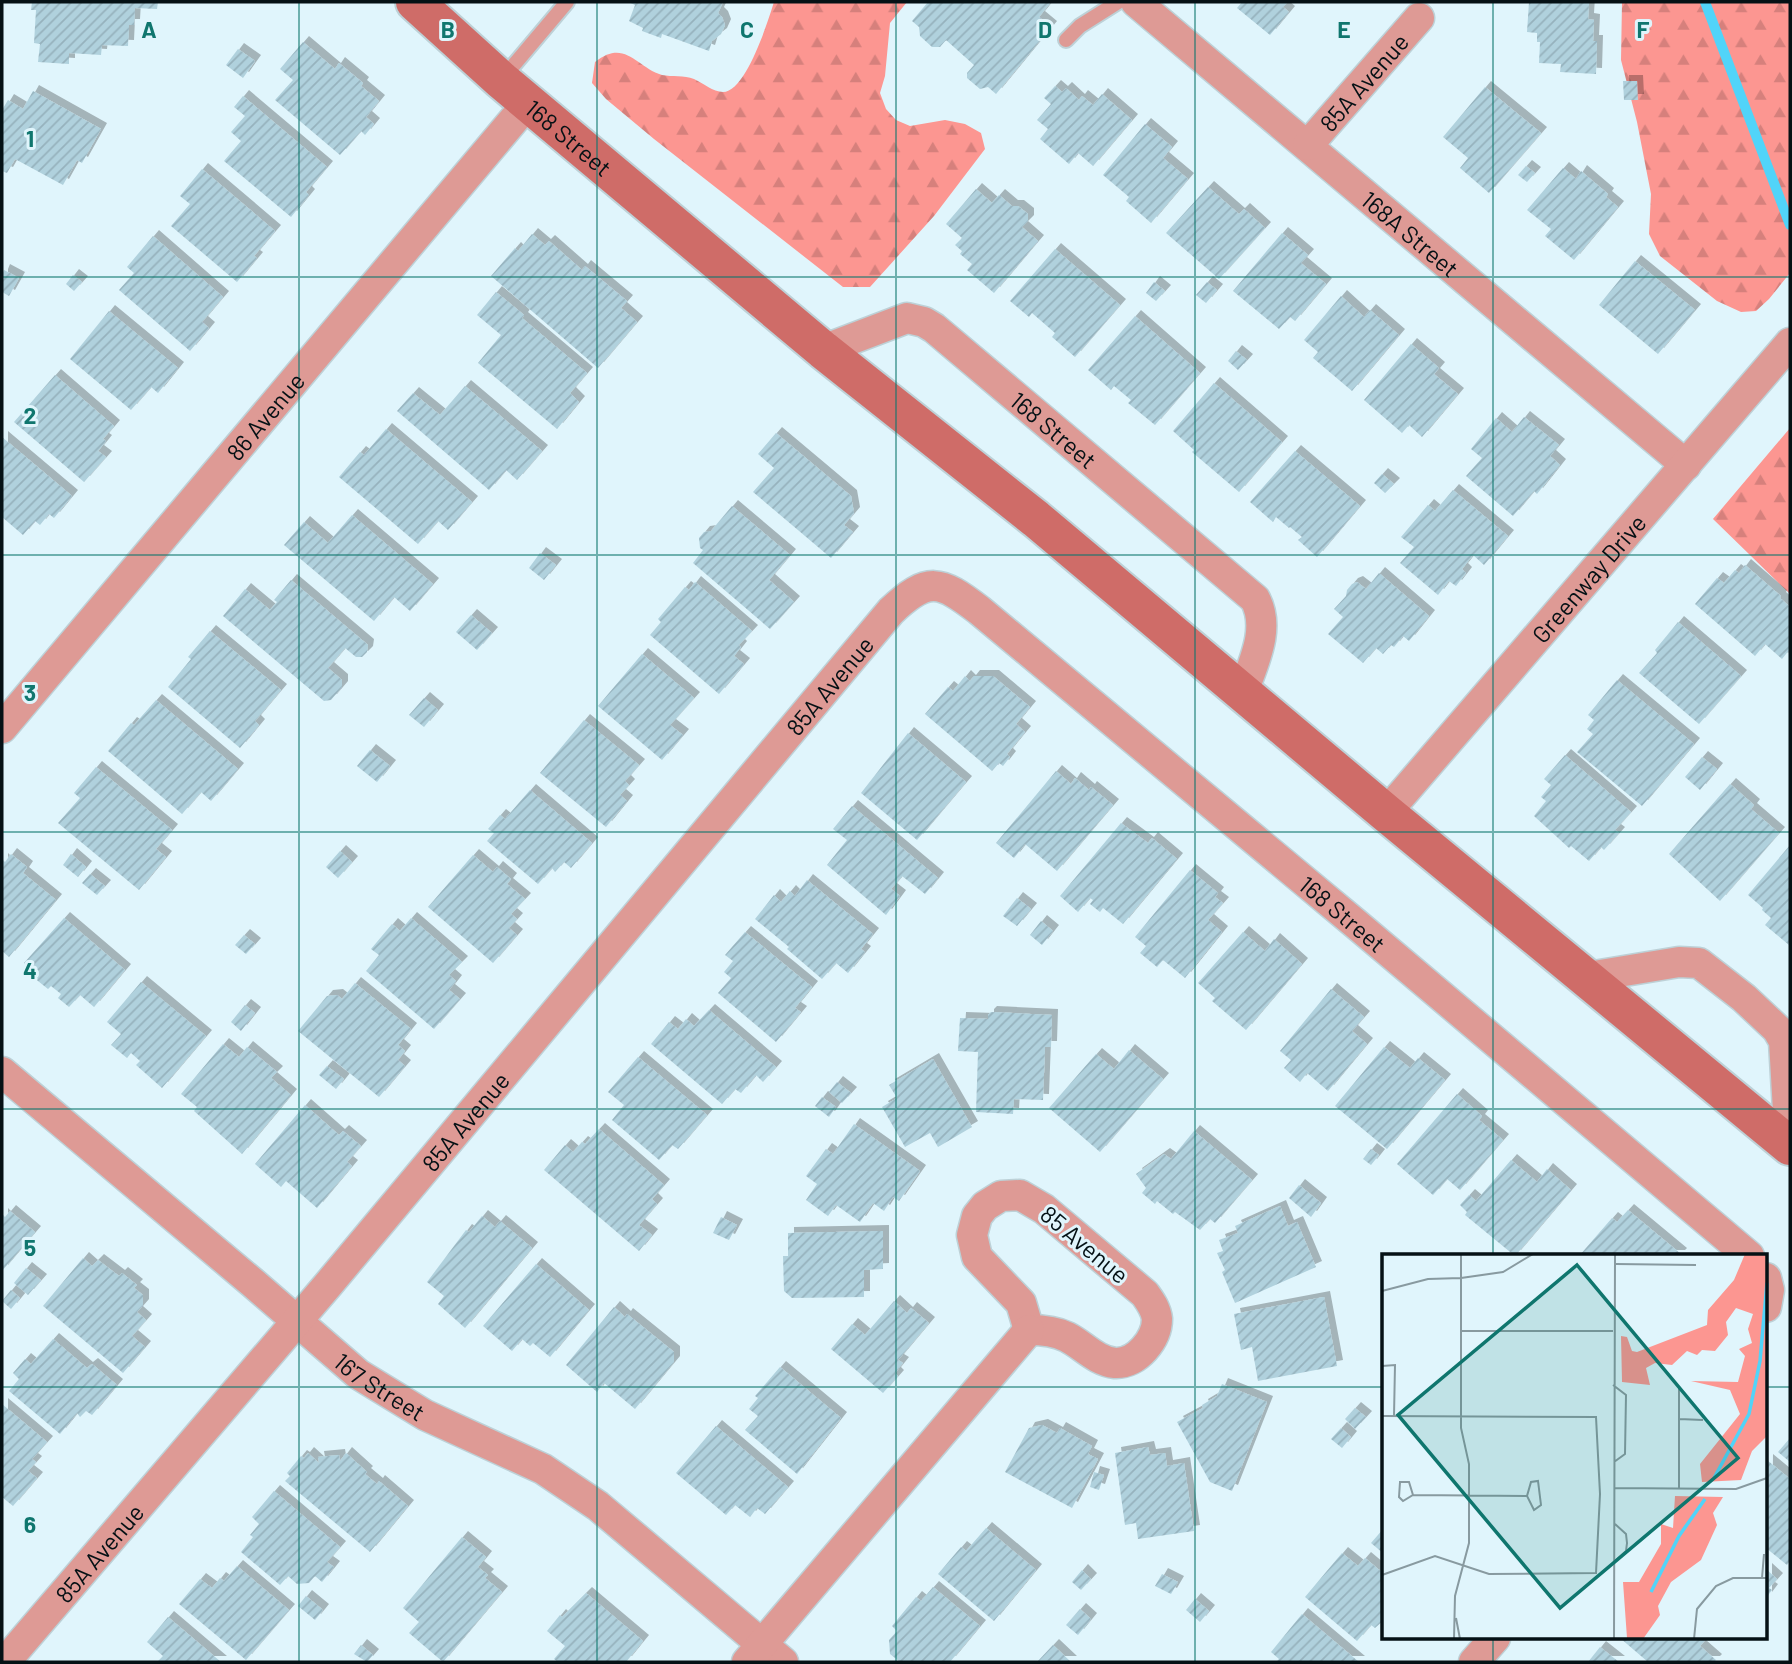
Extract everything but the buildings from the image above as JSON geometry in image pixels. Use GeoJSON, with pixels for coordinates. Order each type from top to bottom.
{"type":"FeatureCollection","features":[{"type":"Feature","properties":{"kind":"main road","name":"168 Street"},"geometry":{"type":"LineString","coordinates":[[415,2],[514,92],[823,350],[1036,519],[1386,813],[1790,1146]]}},
{"type":"Feature","properties":{"kind":"street","name":"168A Street"},"geometry":{"type":"LineString","coordinates":[[1136,2],[1686,465]]}},
{"type":"Feature","properties":{"kind":"street","name":"85A Avenue"},"geometry":{"type":"LineString","coordinates":[[1308,145],[1419,18]]}},
{"type":"Feature","properties":{"kind":"street","name":"86 Avenue"},"geometry":{"type":"LineString","coordinates":[[2,728],[514,92]]}},
{"type":"Feature","properties":{"kind":"street","name":"168 Street"},"geometry":{"type":"LineString","coordinates":[[823,350],[907,318],[924,322],[934,328],[1255,599],[1263,625],[1257,653],[1243,692]]}},
{"type":"Feature","properties":{"kind":"street","name":"Greenway Drive"},"geometry":{"type":"LineString","coordinates":[[1386,813],[1790,343]]}},
{"type":"Feature","properties":{"kind":"street","name":"168 Street"},"geometry":{"type":"LineString","coordinates":[[929,586],[937,585],[979,610],[1747,1254]]}},
{"type":"Feature","properties":{"kind":"street","name":"85A Avenue"},"geometry":{"type":"LineString","coordinates":[[5,1662],[296,1321],[891,611],[907,596],[929,586]]}},
{"type":"Feature","properties":{"kind":"street","name":"168 Street"},"geometry":{"type":"LineString","coordinates":[[1588,977],[1689,961],[1707,967],[1777,1029],[1784,1041],[1790,1146]]}},
{"type":"Feature","properties":{"kind":"street","name":"167 Street"},"geometry":{"type":"LineString","coordinates":[[2,1072],[358,1374],[391,1396],[445,1425],[531,1463],[576,1490],[598,1506],[764,1656]]}},
{"type":"Feature","properties":{"kind":"street","name":"85 Avenue"},"geometry":{"type":"LineString","coordinates":[[1020,1195],[1044,1209],[1145,1294],[1157,1320],[1154,1333],[1144,1349],[1130,1360],[1116,1363],[1099,1358],[1064,1336],[1029,1330],[1021,1303],[977,1257],[973,1247],[972,1235],[978,1216],[990,1202],[1002,1196],[1020,1195]]}},
{"type":"Feature","properties":{"kind":"street"},"geometry":{"type":"LineString","coordinates":[[764,1656],[1029,1330]]}},
{"type":"Feature","properties":{"kind":"street"},"geometry":{"type":"LineString","coordinates":[[1474,1662],[1493,1640]]}},
{"type":"Feature","properties":{"kind":"lane"},"geometry":{"type":"LineString","coordinates":[[514,92],[567,2]]}},
{"type":"Feature","properties":{"kind":"lane"},"geometry":{"type":"LineString","coordinates":[[1066,40],[1080,26],[1118,2]]}},
{"type":"Feature","properties":{"kind":"green space"},"geometry":{"type":"Polygon","coordinates":[[[774,2],[907,2],[890,23],[885,76],[880,93],[886,109],[896,120],[910,126],[945,120],[965,124],[981,133],[985,149],[934,216],[870,287],[843,287],[654,139],[606,99],[592,83],[595,62],[605,55],[623,53],[662,75],[690,78],[719,92],[732,89],[748,69],[774,2]]]}},
{"type":"Feature","properties":{"kind":"green space"},"geometry":{"type":"Polygon","coordinates":[[[1622,2],[1790,2],[1790,273],[1756,311],[1741,312],[1717,301],[1660,256],[1649,234],[1651,194],[1621,60],[1622,2]]]}},
{"type":"Feature","properties":{"kind":"green space"},"geometry":{"type":"Polygon","coordinates":[[[1790,428],[1790,594],[1713,519],[1790,428]]]}},
{"type":"Feature","properties":{"kind":"waterway"},"geometry":{"type":"LineString","coordinates":[[1705,2],[1790,225]]}}]}
